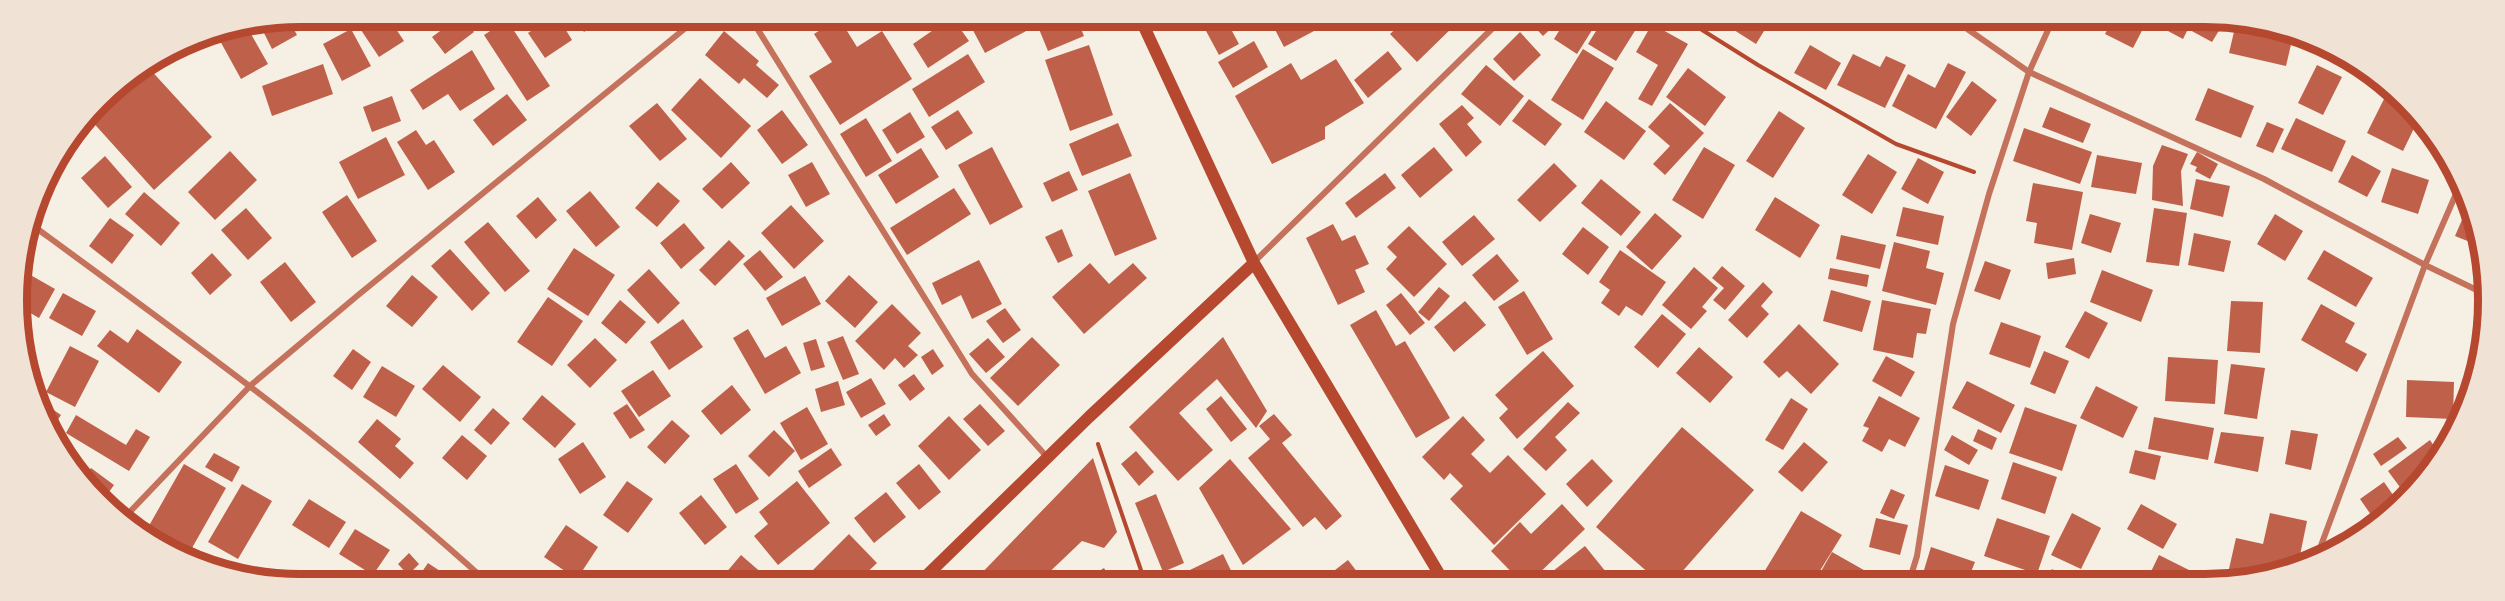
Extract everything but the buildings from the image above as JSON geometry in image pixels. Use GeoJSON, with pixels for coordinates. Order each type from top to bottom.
{"type":"FeatureCollection","features":[{"type":"Feature","properties":{"kind":"main road"},"geometry":{"type":"LineString","coordinates":[[1144,27],[1254,262],[1439,574]]}},
{"type":"Feature","properties":{"kind":"main road"},"geometry":{"type":"LineString","coordinates":[[928,574],[1089,417],[1254,262]]}},
{"type":"Feature","properties":{"kind":"street"},"geometry":{"type":"LineString","coordinates":[[129,513],[251,385],[687,27]]}},
{"type":"Feature","properties":{"kind":"street"},"geometry":{"type":"LineString","coordinates":[[756,27],[972,374],[1048,458]]}},
{"type":"Feature","properties":{"kind":"street"},"geometry":{"type":"LineString","coordinates":[[1254,262],[1494,27]]}},
{"type":"Feature","properties":{"kind":"street"},"geometry":{"type":"LineString","coordinates":[[1964,27],[2029,72],[2264,179],[2477,290]]}},
{"type":"Feature","properties":{"kind":"street"},"geometry":{"type":"LineString","coordinates":[[1912,574],[1917,556],[1951,332],[1994,179],[2029,72],[2049,27]]}},
{"type":"Feature","properties":{"kind":"street"},"geometry":{"type":"LineString","coordinates":[[2320,548],[2426,265],[2456,194]]}},
{"type":"Feature","properties":{"kind":"street"},"geometry":{"type":"LineString","coordinates":[[37,228],[251,385],[423,524],[478,574]]}},
{"type":"Feature","properties":{"kind":"path"},"geometry":{"type":"LineString","coordinates":[[1697,27],[1758,65],[1896,144],[1994,179]]}},
{"type":"Feature","properties":{"kind":"path"},"geometry":{"type":"LineString","coordinates":[[1089,417],[1142,574]]}}]}
